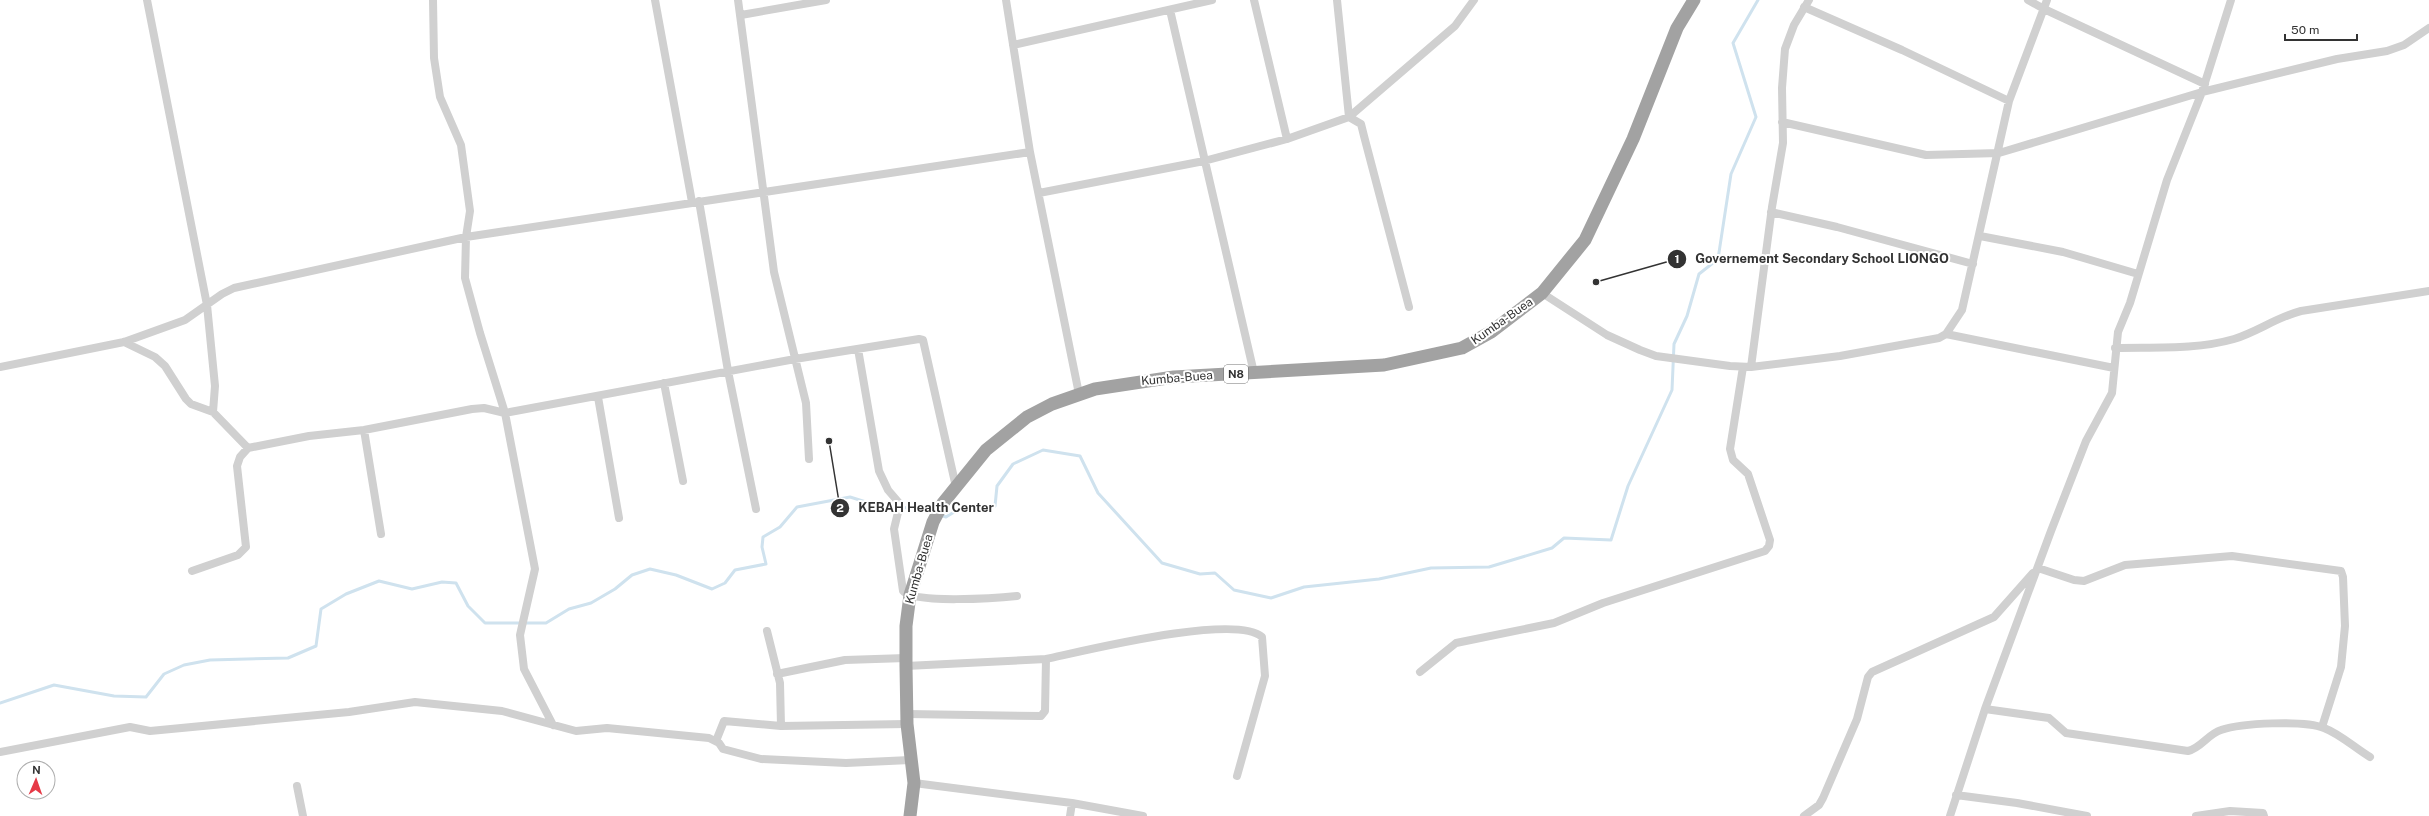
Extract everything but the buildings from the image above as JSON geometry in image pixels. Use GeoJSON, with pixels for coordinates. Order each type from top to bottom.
{"type":"FeatureCollection","features":[{"type":"Feature","properties":{"kind":"highway","name":"Kumba-Buea"},"geometry":{"type":"LineString","coordinates":[[910,816],[914,783],[910,760],[907,719],[906,626],[910,595],[933,522],[944,503],[986,450],[1018,423],[1052,404],[1103,387],[1164,378],[1365,368],[1423,358],[1462,348],[1491,332],[1542,293],[1585,240],[1633,139],[1677,28],[1694,0]]}},
{"type":"Feature","properties":{"kind":"street"},"geometry":{"type":"LineString","coordinates":[[147,0],[207,305],[215,386],[213,412]]}},
{"type":"Feature","properties":{"kind":"street"},"geometry":{"type":"LineString","coordinates":[[434,0],[434,58],[440,98],[461,144],[470,211],[466,237],[465,278],[480,333],[505,413],[535,569],[520,635],[522,656],[527,677],[553,725]]}},
{"type":"Feature","properties":{"kind":"street"},"geometry":{"type":"LineString","coordinates":[[655,0],[756,509]]}},
{"type":"Feature","properties":{"kind":"street"},"geometry":{"type":"LineString","coordinates":[[738,0],[774,272],[806,403],[809,459]]}},
{"type":"Feature","properties":{"kind":"street"},"geometry":{"type":"LineString","coordinates":[[741,15],[826,0]]}},
{"type":"Feature","properties":{"kind":"street"},"geometry":{"type":"LineString","coordinates":[[1006,0],[1030,152],[1079,394]]}},
{"type":"Feature","properties":{"kind":"street"},"geometry":{"type":"LineString","coordinates":[[1014,45],[1212,0]]}},
{"type":"Feature","properties":{"kind":"street"},"geometry":{"type":"LineString","coordinates":[[1254,0],[1287,139]]}},
{"type":"Feature","properties":{"kind":"street"},"geometry":{"type":"LineString","coordinates":[[1337,0],[1349,117]]}},
{"type":"Feature","properties":{"kind":"street"},"geometry":{"type":"LineString","coordinates":[[1039,193],[1204,161],[1287,139],[1349,117],[1455,26],[1474,0]]}},
{"type":"Feature","properties":{"kind":"street"},"geometry":{"type":"LineString","coordinates":[[2028,0],[2044,10],[2205,84]]}},
{"type":"Feature","properties":{"kind":"street"},"geometry":{"type":"LineString","coordinates":[[1542,293],[1607,335],[1656,356],[1747,367],[1840,356],[1939,338],[1946,334],[1962,310],[1999,153],[2009,101],[2047,0]]}},
{"type":"Feature","properties":{"kind":"street"},"geometry":{"type":"LineString","coordinates":[[1950,816],[1985,709],[2086,441],[2112,393],[2115,348],[2118,332],[2127,312],[2167,180],[2205,84],[2230,0]]}},
{"type":"Feature","properties":{"kind":"street"},"geometry":{"type":"LineString","coordinates":[[1420,672],[1456,643],[1554,623],[1603,603],[1766,551],[1769,546],[1770,540],[1748,474],[1733,460],[1730,449],[1747,367],[1783,143],[1782,122],[1785,49],[1794,25],[1806,4],[2009,101]]}},
{"type":"Feature","properties":{"kind":"street"},"geometry":{"type":"LineString","coordinates":[[1170,10],[1204,161],[1219,216],[1254,373]]}},
{"type":"Feature","properties":{"kind":"street"},"geometry":{"type":"LineString","coordinates":[[1782,122],[1926,155],[1999,153],[2202,92],[2337,59],[2387,51],[2404,45],[2429,28]]}},
{"type":"Feature","properties":{"kind":"street"},"geometry":{"type":"LineString","coordinates":[[1349,117],[1361,124],[1409,307]]}},
{"type":"Feature","properties":{"kind":"street"},"geometry":{"type":"LineString","coordinates":[[0,367],[124,342],[185,320],[222,294],[234,288],[466,237],[1030,152]]}},
{"type":"Feature","properties":{"kind":"street"},"geometry":{"type":"LineString","coordinates":[[1771,212],[1837,227],[1973,264]]}},
{"type":"Feature","properties":{"kind":"street"},"geometry":{"type":"LineString","coordinates":[[1980,236],[2063,252],[2138,274]]}},
{"type":"Feature","properties":{"kind":"street"},"geometry":{"type":"LineString","coordinates":[[2115,348],[2210,345],[2236,338],[2287,314],[2429,291]]}},
{"type":"Feature","properties":{"kind":"street"},"geometry":{"type":"LineString","coordinates":[[1946,334],[2114,368]]}},
{"type":"Feature","properties":{"kind":"street"},"geometry":{"type":"LineString","coordinates":[[192,571],[238,555],[246,547],[237,466],[240,456],[248,448],[309,436],[364,430],[484,408],[505,413],[598,397],[664,383],[795,359],[919,339],[923,340],[956,487]]}},
{"type":"Feature","properties":{"kind":"street"},"geometry":{"type":"LineString","coordinates":[[124,342],[155,357],[165,366],[191,404],[213,412],[248,448]]}},
{"type":"Feature","properties":{"kind":"street"},"geometry":{"type":"LineString","coordinates":[[858,349],[879,471],[888,490],[900,504],[894,529],[903,591],[910,595],[978,600],[1017,596]]}},
{"type":"Feature","properties":{"kind":"street"},"geometry":{"type":"LineString","coordinates":[[664,383],[683,481]]}},
{"type":"Feature","properties":{"kind":"street"},"geometry":{"type":"LineString","coordinates":[[598,397],[619,518]]}},
{"type":"Feature","properties":{"kind":"street"},"geometry":{"type":"LineString","coordinates":[[364,430],[381,534]]}},
{"type":"Feature","properties":{"kind":"street"},"geometry":{"type":"LineString","coordinates":[[2038,568],[2074,580],[2084,581],[2125,565],[2232,556],[2341,571],[2344,577],[2345,626],[2341,667],[2322,727]]}},
{"type":"Feature","properties":{"kind":"street"},"geometry":{"type":"LineString","coordinates":[[1804,816],[1819,805],[1823,798],[1857,719],[1868,677],[1872,672],[1994,617],[2038,568]]}},
{"type":"Feature","properties":{"kind":"street"},"geometry":{"type":"LineString","coordinates":[[767,630],[780,683],[781,726]]}},
{"type":"Feature","properties":{"kind":"street"},"geometry":{"type":"LineString","coordinates":[[777,674],[845,660],[906,662],[1046,659],[1185,631],[1246,630],[1256,632],[1262,637],[1265,676],[1237,776]]}},
{"type":"Feature","properties":{"kind":"street"},"geometry":{"type":"LineString","coordinates":[[716,741],[724,721],[781,726],[907,719],[1044,715],[1046,659]]}},
{"type":"Feature","properties":{"kind":"street"},"geometry":{"type":"LineString","coordinates":[[0,752],[130,727],[150,731],[349,712],[415,702],[495,710],[576,732],[616,728],[716,741],[723,749],[761,759],[846,762],[910,760]]}},
{"type":"Feature","properties":{"kind":"street"},"geometry":{"type":"LineString","coordinates":[[1985,709],[2050,718],[2066,732],[2188,751],[2194,750],[2222,730],[2295,723],[2322,727],[2370,757]]}},
{"type":"Feature","properties":{"kind":"street"},"geometry":{"type":"LineString","coordinates":[[914,783],[1072,803],[1143,816]]}},
{"type":"Feature","properties":{"kind":"street"},"geometry":{"type":"LineString","coordinates":[[297,786],[303,816]]}},
{"type":"Feature","properties":{"kind":"street"},"geometry":{"type":"LineString","coordinates":[[1956,795],[2008,801],[2087,816]]}},
{"type":"Feature","properties":{"kind":"street"},"geometry":{"type":"LineString","coordinates":[[1070,816],[1072,803]]}},
{"type":"Feature","properties":{"kind":"street"},"geometry":{"type":"LineString","coordinates":[[2196,816],[2242,811],[2263,813],[2264,816]]}},
{"type":"Feature","properties":{"kind":"waterway"},"geometry":{"type":"LineString","coordinates":[[940,515],[946,517],[964,506],[977,511],[995,506],[997,486],[1013,464],[1043,450],[1080,456],[1098,493],[1162,563],[1200,574],[1215,573],[1234,590],[1271,598],[1304,587],[1379,579],[1431,568],[1489,567],[1552,548],[1564,538],[1611,540],[1628,486],[1672,390],[1674,344],[1687,316],[1699,274],[1718,259],[1731,174],[1756,117],[1733,43],[1758,0]]}},
{"type":"Feature","properties":{"kind":"waterway"},"geometry":{"type":"LineString","coordinates":[[0,703],[54,685],[114,696],[146,697],[164,674],[184,665],[210,660],[288,658],[316,646],[321,609],[346,594],[379,581],[412,589],[442,582],[456,583],[468,606],[485,623],[546,623],[569,609],[591,603],[615,589],[632,575],[650,569],[676,575],[712,589],[725,583],[735,570],[766,564],[762,547],[763,537],[780,527],[797,507],[850,497],[882,507],[915,508],[935,513]]}},
{"type":"Feature","properties":{"kind":"place","name":"Governement Secondary School LIONGO"},"geometry":{"type":"Point","coordinates":[1596,282]}},
{"type":"Feature","properties":{"kind":"place","name":"KEBAH Health Center"},"geometry":{"type":"Point","coordinates":[829,441]}}]}
